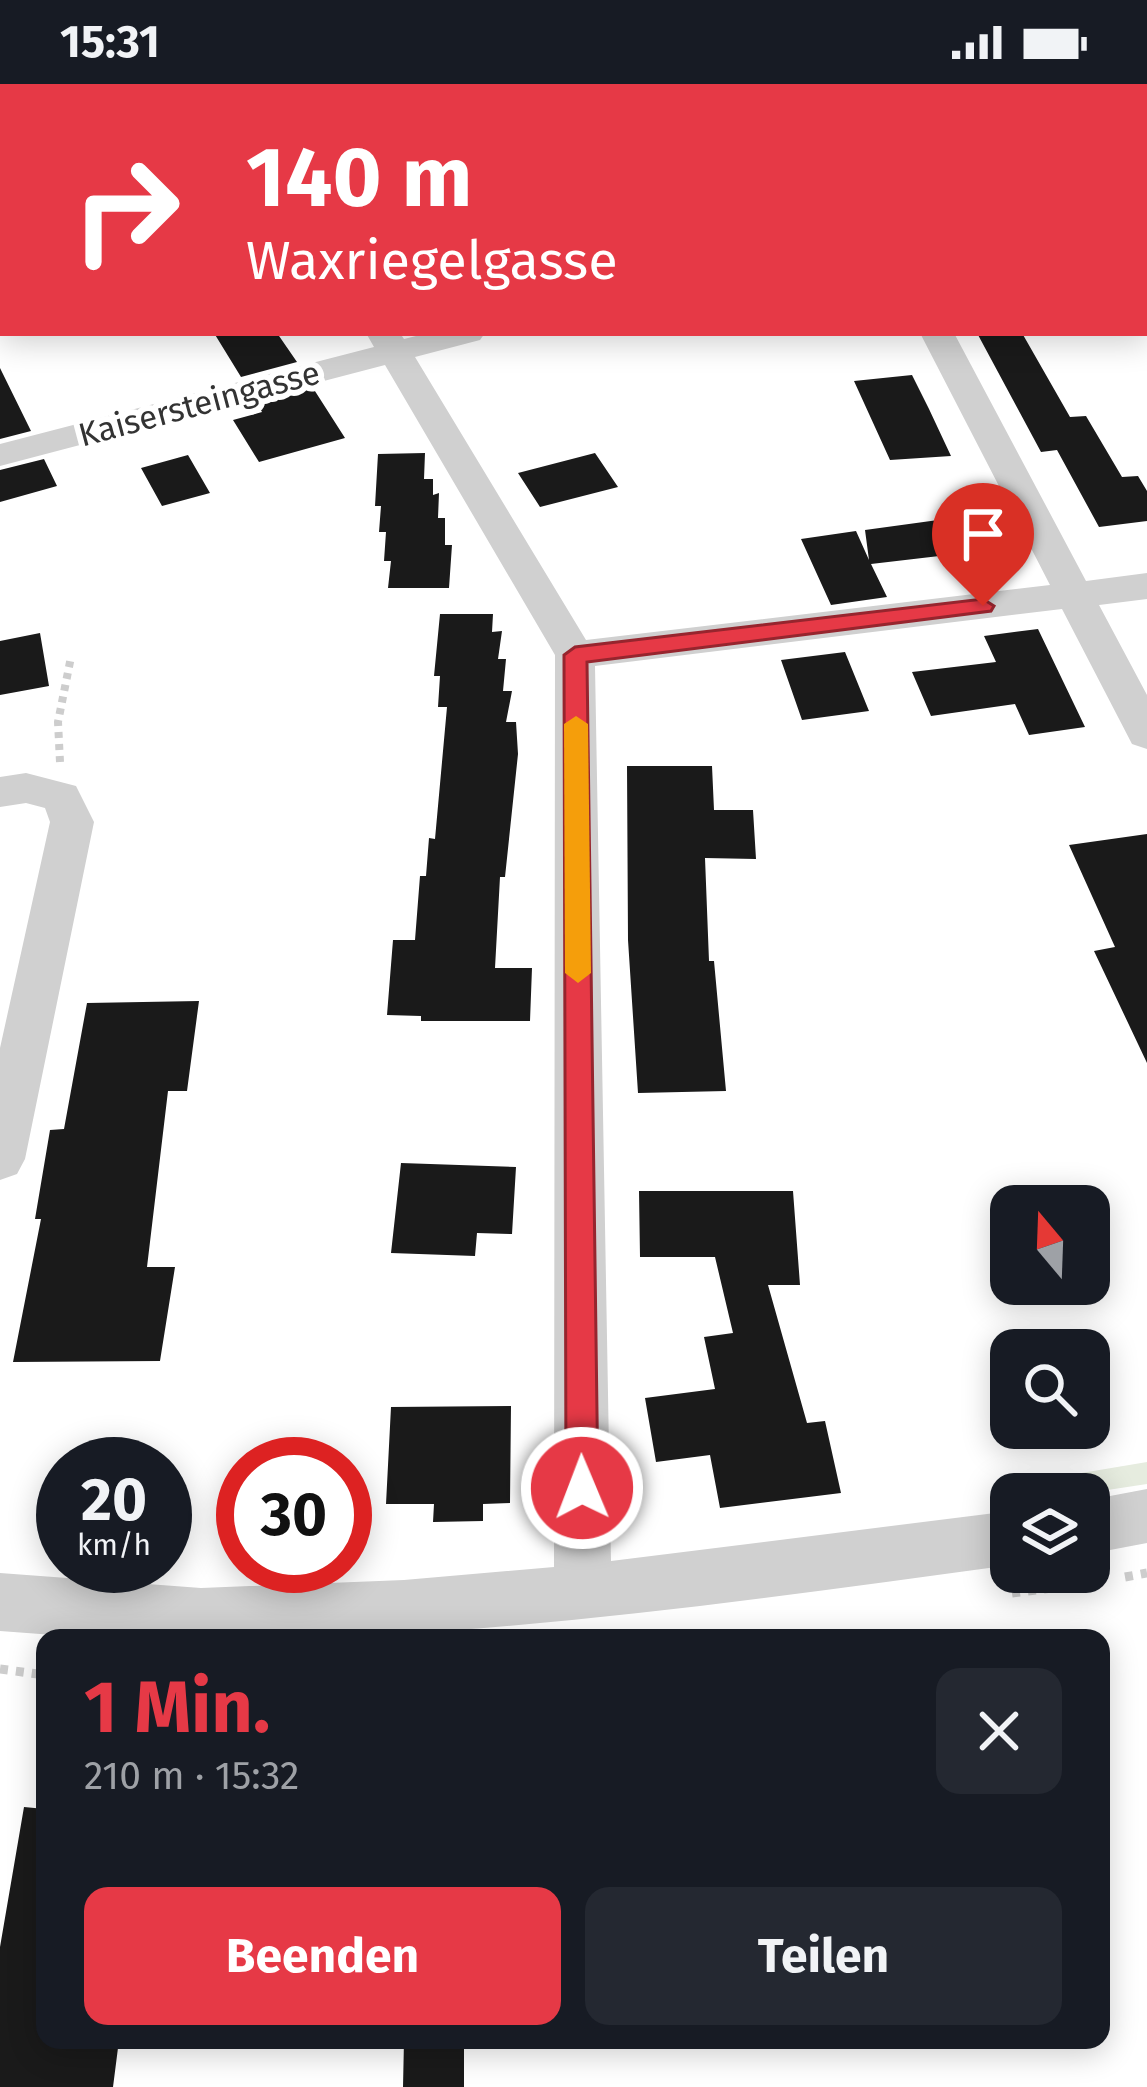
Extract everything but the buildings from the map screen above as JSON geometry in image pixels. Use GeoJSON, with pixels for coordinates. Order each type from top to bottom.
{"type":"FeatureCollection","features":[{"type":"Feature","properties":{"kind":"street","name":"Kaisersteingasse"},"geometry":{"type":"LineString","coordinates":[[0,455],[388,342],[441,336]]}},
{"type":"Feature","properties":{"kind":"street"},"geometry":{"type":"LineString","coordinates":[[939,336],[1147,734]]}},
{"type":"Feature","properties":{"kind":"street"},"geometry":{"type":"LineString","coordinates":[[388,342],[575,655],[583,1594]]}},
{"type":"Feature","properties":{"kind":"street"},"geometry":{"type":"LineString","coordinates":[[575,655],[1147,586]]}},
{"type":"Feature","properties":{"kind":"street"},"geometry":{"type":"LineString","coordinates":[[0,793],[26,788],[61,797],[72,822],[0,1159]]}},
{"type":"Feature","properties":{"kind":"street"},"geometry":{"type":"LineString","coordinates":[[1110,1523],[1147,1516]]}},
{"type":"Feature","properties":{"kind":"street"},"geometry":{"type":"LineString","coordinates":[[0,1602],[195,1617],[311,1614],[583,1594],[990,1541]]}},
{"type":"Feature","properties":{"kind":"path"},"geometry":{"type":"LineString","coordinates":[[61,797],[58,722],[71,657]]}},
{"type":"Feature","properties":{"kind":"path"},"geometry":{"type":"LineString","coordinates":[[0,1669],[36,1674]]}},
{"type":"Feature","properties":{"kind":"shaded area"},"geometry":{"type":"Polygon","coordinates":[[[1147,1462],[1147,1484],[1110,1490],[1110,1473],[1081,1473],[1147,1462]]]}},
{"type":"Feature","properties":{"kind":"slow traffic"},"geometry":{"type":"LineString","coordinates":[[576,724],[578,973]]}},
{"type":"Feature","properties":{"kind":"route"},"geometry":{"type":"LineString","coordinates":[[582,1488],[575,655],[983,606]]}}]}
